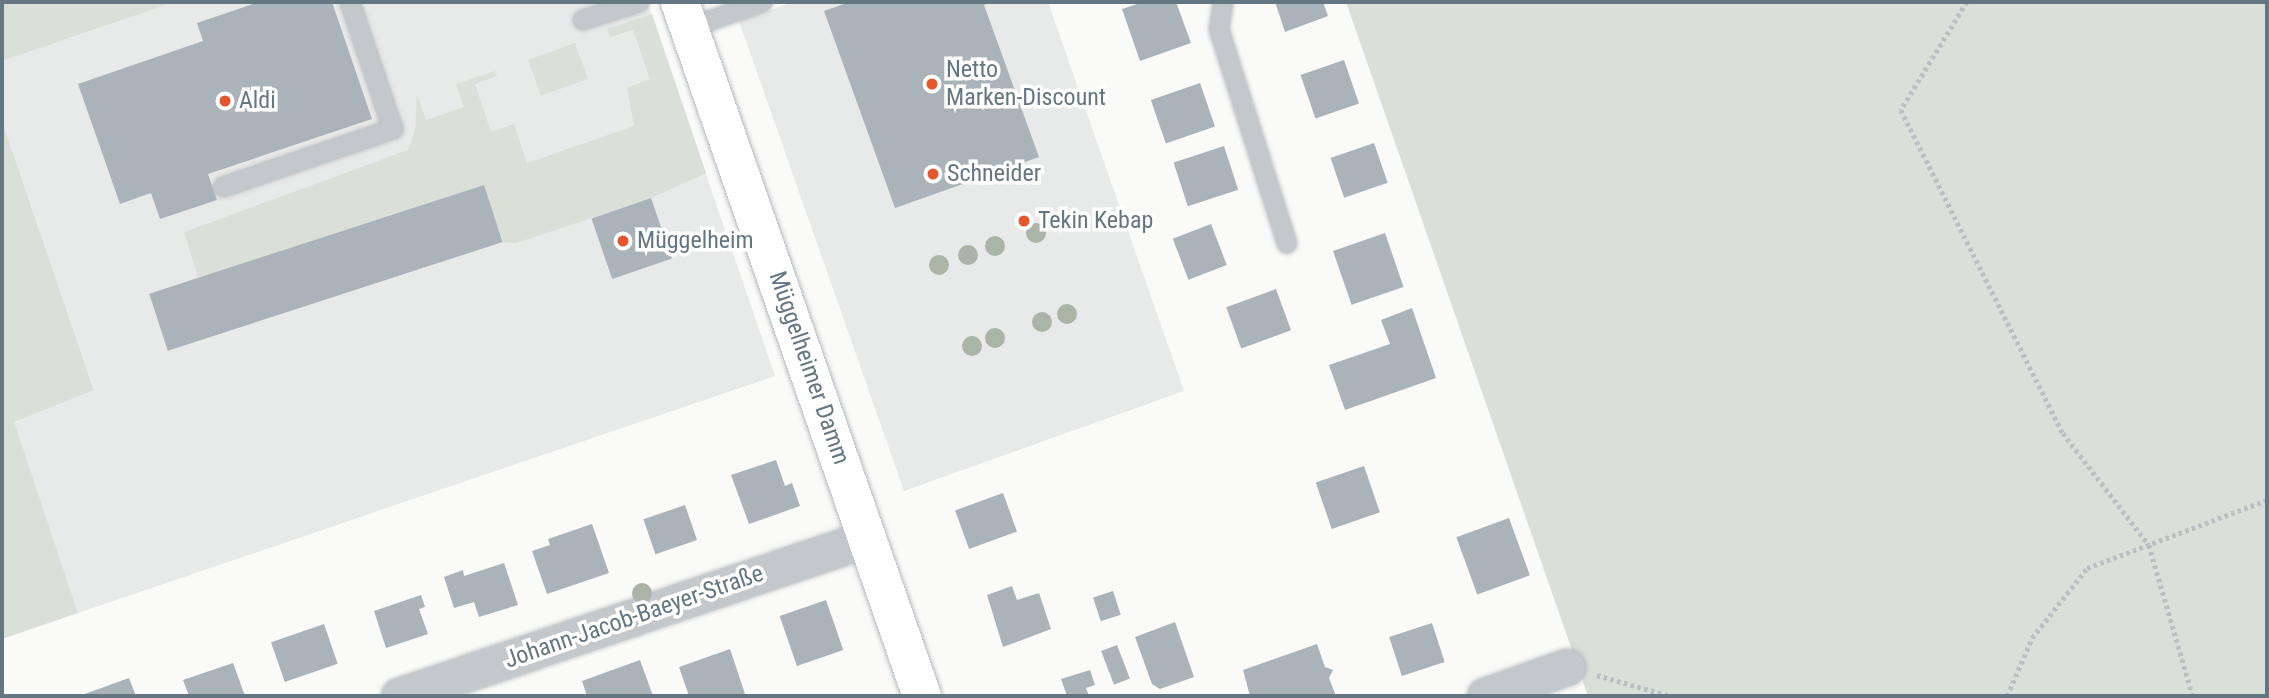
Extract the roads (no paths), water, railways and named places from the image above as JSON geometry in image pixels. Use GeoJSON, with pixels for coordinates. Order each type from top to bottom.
{"type":"FeatureCollection","features":[{"type":"Feature","properties":{"kind":"main road","name":"Müggelheimer Damm"},"geometry":{"type":"LineString","coordinates":[[685,15],[922,696]]}},
{"type":"Feature","properties":{"kind":"street","name":"Johann-Jacob-Baeyer-Straße"},"geometry":{"type":"LineString","coordinates":[[399,696],[868,538]]}},
{"type":"Feature","properties":{"kind":"street"},"geometry":{"type":"LineString","coordinates":[[1485,696],[1567,667]]}},
{"type":"Feature","properties":{"kind":"lane"},"geometry":{"type":"LineString","coordinates":[[223,187],[393,129],[350,2]]}},
{"type":"Feature","properties":{"kind":"lane"},"geometry":{"type":"LineString","coordinates":[[583,20],[639,2]]}},
{"type":"Feature","properties":{"kind":"lane"},"geometry":{"type":"LineString","coordinates":[[685,15],[763,2]]}},
{"type":"Feature","properties":{"kind":"lane"},"geometry":{"type":"LineString","coordinates":[[1223,2],[1219,29],[1287,243]]}},
{"type":"Feature","properties":{"kind":"place","name":"Netto Marken-Discount"},"geometry":{"type":"Point","coordinates":[932,84]}},
{"type":"Feature","properties":{"kind":"place","name":"Aldi"},"geometry":{"type":"Point","coordinates":[225,101]}},
{"type":"Feature","properties":{"kind":"place","name":"Schneider"},"geometry":{"type":"Point","coordinates":[933,174]}},
{"type":"Feature","properties":{"kind":"place","name":"Tekin Kebap"},"geometry":{"type":"Point","coordinates":[1024,221]}},
{"type":"Feature","properties":{"kind":"place","name":"Müggelheim"},"geometry":{"type":"Point","coordinates":[623,241]}}]}
